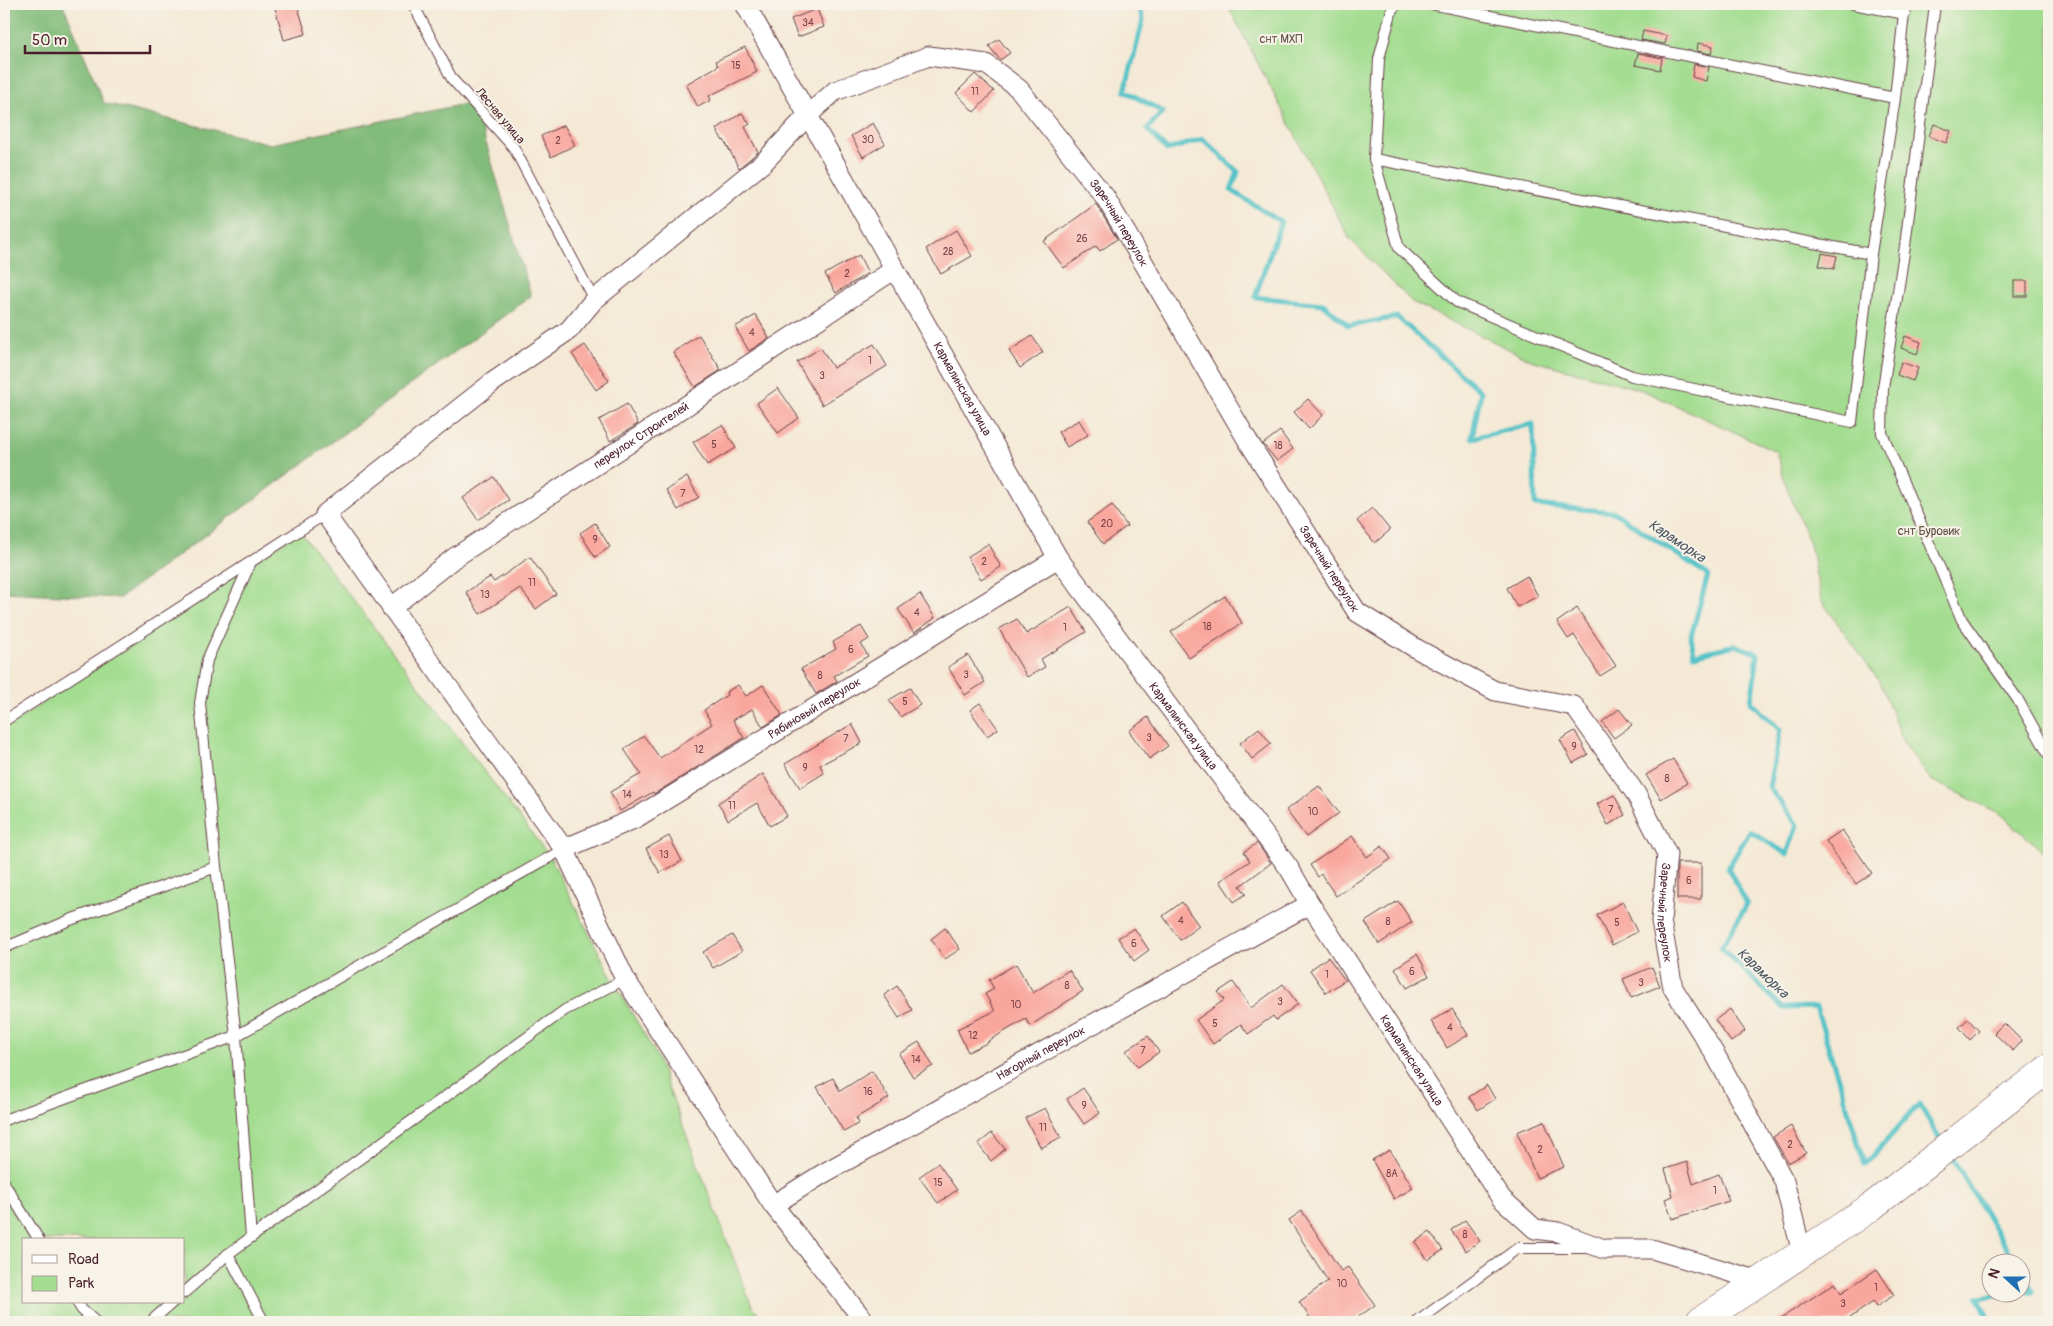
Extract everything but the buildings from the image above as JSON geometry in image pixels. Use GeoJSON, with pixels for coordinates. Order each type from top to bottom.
{"type":"FeatureCollection","features":[{"type":"Feature","properties":{"kind":"street","name":"Кармалинская улица"},"geometry":{"type":"LineString","coordinates":[[746,4],[1058,558],[1289,868],[1310,904],[1501,1198],[1535,1229],[1558,1232],[1604,1248],[1652,1249],[1760,1281]]}},
{"type":"Feature","properties":{"kind":"street","name":"Заречный переулок"},"geometry":{"type":"LineString","coordinates":[[325,514],[493,382],[569,330],[594,300],[764,162],[808,115],[835,91],[929,56],[986,64],[1019,89],[1105,197],[1248,441],[1357,612],[1417,649],[1495,691],[1574,706],[1636,794],[1667,854],[1661,921],[1673,988],[1716,1056],[1784,1181],[1802,1253]]}},
{"type":"Feature","properties":{"kind":"street","name":"переулок Строителей"},"geometry":{"type":"LineString","coordinates":[[391,608],[454,558],[895,269]]}},
{"type":"Feature","properties":{"kind":"street"},"geometry":{"type":"LineString","coordinates":[[325,514],[564,850],[625,978],[774,1206],[865,1322]]}},
{"type":"Feature","properties":{"kind":"street","name":"Рябиновый переулок"},"geometry":{"type":"LineString","coordinates":[[564,850],[636,818],[1058,558]]}},
{"type":"Feature","properties":{"kind":"street","name":"Нагорный переулок"},"geometry":{"type":"LineString","coordinates":[[774,1206],[824,1173],[1310,904]]}},
{"type":"Feature","properties":{"kind":"street"},"geometry":{"type":"LineString","coordinates":[[1713,1318],[1760,1281],[1871,1207],[2049,1068]]}},
{"type":"Feature","properties":{"kind":"lane","name":"Лесная улица"},"geometry":{"type":"LineString","coordinates":[[413,4],[452,79],[514,148],[594,300]]}},
{"type":"Feature","properties":{"kind":"lane"},"geometry":{"type":"LineString","coordinates":[[1398,4],[1392,9],[1378,59],[1374,159],[1399,248],[1457,302],[1632,376],[1852,422],[1871,254],[1895,98],[1905,9],[1853,4]]}},
{"type":"Feature","properties":{"kind":"lane"},"geometry":{"type":"LineString","coordinates":[[1431,4],[1895,98]]}},
{"type":"Feature","properties":{"kind":"lane"},"geometry":{"type":"LineString","coordinates":[[1935,4],[1905,246],[1883,388],[1882,433],[1962,620],[2018,700],[2049,755]]}},
{"type":"Feature","properties":{"kind":"lane"},"geometry":{"type":"LineString","coordinates":[[1374,159],[1871,254]]}},
{"type":"Feature","properties":{"kind":"lane"},"geometry":{"type":"LineString","coordinates":[[4,721],[325,514]]}},
{"type":"Feature","properties":{"kind":"lane"},"geometry":{"type":"LineString","coordinates":[[250,564],[208,660],[200,703],[216,867],[236,1036],[251,1237]]}},
{"type":"Feature","properties":{"kind":"lane"},"geometry":{"type":"LineString","coordinates":[[4,1120],[236,1036],[564,850]]}},
{"type":"Feature","properties":{"kind":"lane"},"geometry":{"type":"LineString","coordinates":[[4,948],[70,920],[216,867]]}},
{"type":"Feature","properties":{"kind":"lane"},"geometry":{"type":"LineString","coordinates":[[185,1292],[228,1254],[565,1010],[625,978]]}},
{"type":"Feature","properties":{"kind":"lane"},"geometry":{"type":"LineString","coordinates":[[4,1183],[38,1238]]}},
{"type":"Feature","properties":{"kind":"lane"},"geometry":{"type":"LineString","coordinates":[[1417,1322],[1518,1248],[1604,1248]]}},
{"type":"Feature","properties":{"kind":"lane"},"geometry":{"type":"LineString","coordinates":[[228,1254],[264,1322]]}},
{"type":"Feature","properties":{"kind":"lane"},"geometry":{"type":"LineString","coordinates":[[78,1304],[82,1310],[96,1322]]}},
{"type":"Feature","properties":{"kind":"lane"},"geometry":{"type":"LineString","coordinates":[[150,1322],[171,1304]]}},
{"type":"Feature","properties":{"kind":"lane"},"geometry":{"type":"LineString","coordinates":[[4,1317],[7,1322]]}},
{"type":"Feature","properties":{"kind":"green space"},"geometry":{"type":"Polygon","coordinates":[[[4,4],[63,4],[104,103],[271,144],[474,102],[531,296],[120,598],[4,592],[4,4]]]}},
{"type":"Feature","properties":{"kind":"green space"},"geometry":{"type":"Polygon","coordinates":[[[1227,4],[2049,4],[2049,857],[2001,814],[1931,780],[1903,742],[1881,684],[1821,600],[1810,544],[1787,488],[1776,451],[1642,390],[1531,360],[1412,302],[1349,238],[1227,4]]]}},
{"type":"Feature","properties":{"kind":"green space"},"geometry":{"type":"Polygon","coordinates":[[[300,531],[550,857],[615,984],[655,1053],[751,1304],[765,1322],[4,1322],[4,729],[300,531]]]}},
{"type":"Feature","properties":{"kind":"waterway","name":"Караморка"},"geometry":{"type":"LineString","coordinates":[[1138,4],[1143,20],[1125,91],[1163,112],[1147,129],[1167,150],[1203,139],[1238,172],[1231,190],[1281,222],[1255,297],[1323,304],[1349,326],[1397,317],[1481,392],[1472,438],[1533,424],[1535,505],[1614,512],[1708,575],[1691,636],[1694,655],[1735,645],[1758,654],[1751,702],[1780,730],[1769,787],[1797,825],[1787,854],[1750,831],[1728,868],[1747,904],[1721,948],[1783,1008],[1816,1007],[1865,1165],[1919,1104],[1942,1142]]}},
{"type":"Feature","properties":{"kind":"waterway","name":"Караморка"},"geometry":{"type":"LineString","coordinates":[[1951,1156],[2010,1254]]}},
{"type":"Feature","properties":{"kind":"waterway","name":"Караморка"},"geometry":{"type":"LineString","coordinates":[[2030,1286],[2033,1291],[2030,1291]]}},
{"type":"Feature","properties":{"kind":"waterway","name":"Караморка"},"geometry":{"type":"LineString","coordinates":[[1980,1297],[1978,1297],[1980,1301]]}},
{"type":"Feature","properties":{"kind":"waterway","name":"Караморка"},"geometry":{"type":"LineString","coordinates":[[1981,1304],[1990,1322]]}},
{"type":"Feature","properties":{"kind":"park label","name":"снт МХП"},"geometry":{"type":"Point","coordinates":[1281,39]}},
{"type":"Feature","properties":{"kind":"park label","name":"снт Буровик"},"geometry":{"type":"Point","coordinates":[1929,531]}}]}
